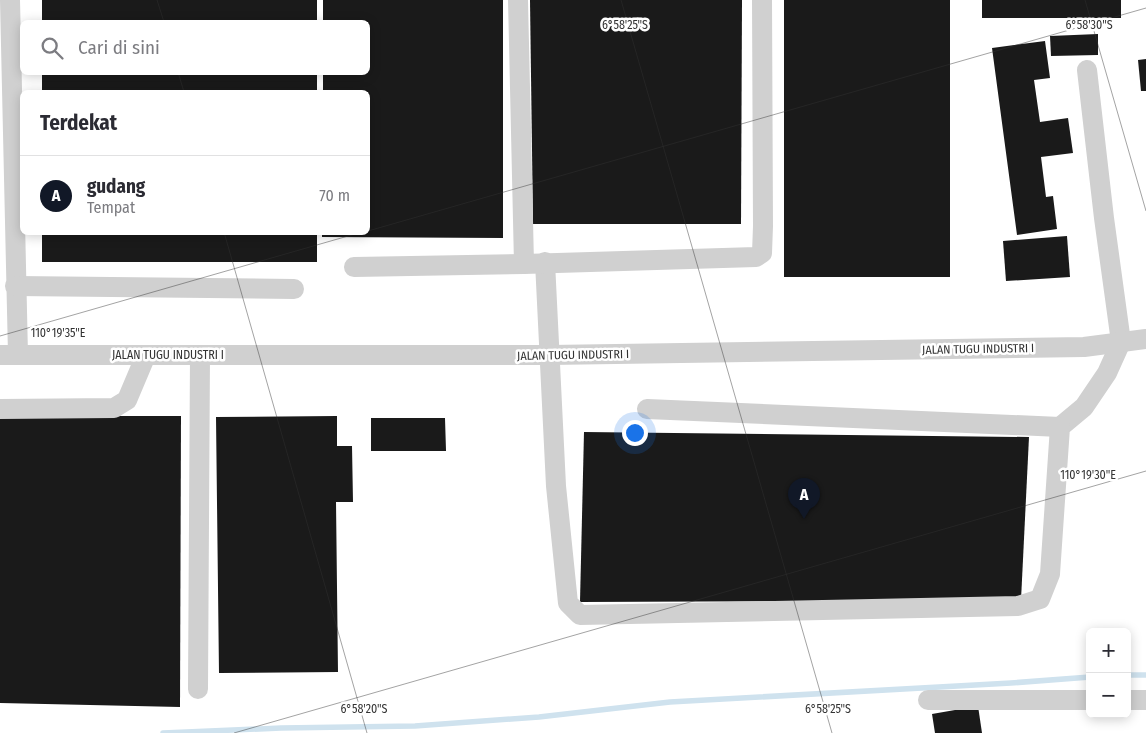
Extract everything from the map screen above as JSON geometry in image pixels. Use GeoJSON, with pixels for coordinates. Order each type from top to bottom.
{"type":"FeatureCollection","features":[{"type":"Feature","properties":{"kind":"street"},"geometry":{"type":"LineString","coordinates":[[9,355],[15,286],[10,0]]}},
{"type":"Feature","properties":{"kind":"street"},"geometry":{"type":"LineString","coordinates":[[518,0],[524,264]]}},
{"type":"Feature","properties":{"kind":"street"},"geometry":{"type":"LineString","coordinates":[[354,267],[756,257],[762,253],[762,0]]}},
{"type":"Feature","properties":{"kind":"street"},"geometry":{"type":"LineString","coordinates":[[647,409],[1060,427],[1084,407],[1106,373],[1121,342],[1087,70]]}},
{"type":"Feature","properties":{"kind":"street"},"geometry":{"type":"LineString","coordinates":[[545,262],[556,486],[568,603],[580,614],[1018,606],[1040,599],[1050,574],[1060,427]]}},
{"type":"Feature","properties":{"kind":"street"},"geometry":{"type":"LineString","coordinates":[[15,286],[294,289]]}},
{"type":"Feature","properties":{"kind":"street","name":"JALAN TUGU INDUSTRI I"},"geometry":{"type":"LineString","coordinates":[[9,355],[550,355],[1084,347],[1146,339]]}},
{"type":"Feature","properties":{"kind":"street"},"geometry":{"type":"LineString","coordinates":[[0,409],[114,408],[126,400],[146,355]]}},
{"type":"Feature","properties":{"kind":"street"},"geometry":{"type":"LineString","coordinates":[[198,689],[200,355]]}},
{"type":"Feature","properties":{"kind":"street"},"geometry":{"type":"LineString","coordinates":[[928,700],[1086,700]]}},
{"type":"Feature","properties":{"kind":"street"},"geometry":{"type":"LineString","coordinates":[[1131,700],[1146,700]]}},
{"type":"Feature","properties":{"kind":"building"},"geometry":{"type":"Polygon","coordinates":[[[42,0],[317,0],[317,20],[42,20],[42,0]]]}},
{"type":"Feature","properties":{"kind":"building"},"geometry":{"type":"Polygon","coordinates":[[[323,0],[503,0],[503,238],[322,237],[322,235],[370,235],[370,90],[323,90],[323,75],[370,75],[370,20],[323,20],[323,0]]]}},
{"type":"Feature","properties":{"kind":"building"},"geometry":{"type":"Polygon","coordinates":[[[530,0],[742,0],[741,224],[533,224],[530,0]]]}},
{"type":"Feature","properties":{"kind":"building"},"geometry":{"type":"Polygon","coordinates":[[[784,0],[950,0],[950,277],[784,277],[784,0]]]}},
{"type":"Feature","properties":{"kind":"building"},"geometry":{"type":"Polygon","coordinates":[[[982,0],[1121,0],[1121,18],[982,18],[982,0]]]}},
{"type":"Feature","properties":{"kind":"building"},"geometry":{"type":"Polygon","coordinates":[[[1098,34],[1098,55],[1051,56],[1050,36],[1098,34]]]}},
{"type":"Feature","properties":{"kind":"building"},"geometry":{"type":"Polygon","coordinates":[[[1045,41],[1050,78],[1034,80],[1040,122],[1068,118],[1073,153],[1041,157],[1046,197],[1053,196],[1057,229],[1017,235],[992,48],[1045,41]]]}},
{"type":"Feature","properties":{"kind":"building"},"geometry":{"type":"Polygon","coordinates":[[[1146,59],[1146,91],[1141,91],[1138,60],[1146,59]]]}},
{"type":"Feature","properties":{"kind":"building"},"geometry":{"type":"Polygon","coordinates":[[[42,75],[317,75],[317,90],[42,90],[42,75]]]}},
{"type":"Feature","properties":{"kind":"building"},"geometry":{"type":"Polygon","coordinates":[[[42,235],[317,235],[317,262],[42,262],[42,235]]]}},
{"type":"Feature","properties":{"kind":"building"},"geometry":{"type":"Polygon","coordinates":[[[1067,236],[1070,277],[1006,281],[1003,241],[1067,236]]]}},
{"type":"Feature","properties":{"kind":"building"},"geometry":{"type":"Polygon","coordinates":[[[0,416],[181,416],[180,707],[0,703],[0,416]]]}},
{"type":"Feature","properties":{"kind":"building"},"geometry":{"type":"Polygon","coordinates":[[[337,416],[337,446],[352,446],[353,502],[336,502],[338,672],[219,673],[216,417],[337,416]]]}},
{"type":"Feature","properties":{"kind":"building"},"geometry":{"type":"Polygon","coordinates":[[[371,418],[445,418],[446,451],[371,451],[371,418]]]}},
{"type":"Feature","properties":{"kind":"building"},"geometry":{"type":"Polygon","coordinates":[[[584,432],[1029,437],[1021,600],[580,602],[584,432]]]}},
{"type":"Feature","properties":{"kind":"building"},"geometry":{"type":"Polygon","coordinates":[[[978,706],[982,733],[935,733],[932,714],[978,706]]]}},
{"type":"Feature","properties":{"kind":"waterway"},"geometry":{"type":"LineString","coordinates":[[1131,675],[1146,675]]}},
{"type":"Feature","properties":{"kind":"waterway"},"geometry":{"type":"LineString","coordinates":[[163,733],[281,728],[415,726],[539,717],[670,702],[1086,677]]}},
{"type":"Feature","properties":{"kind":"place","name":"gudang"},"geometry":{"type":"Point","coordinates":[804,519]}}]}
